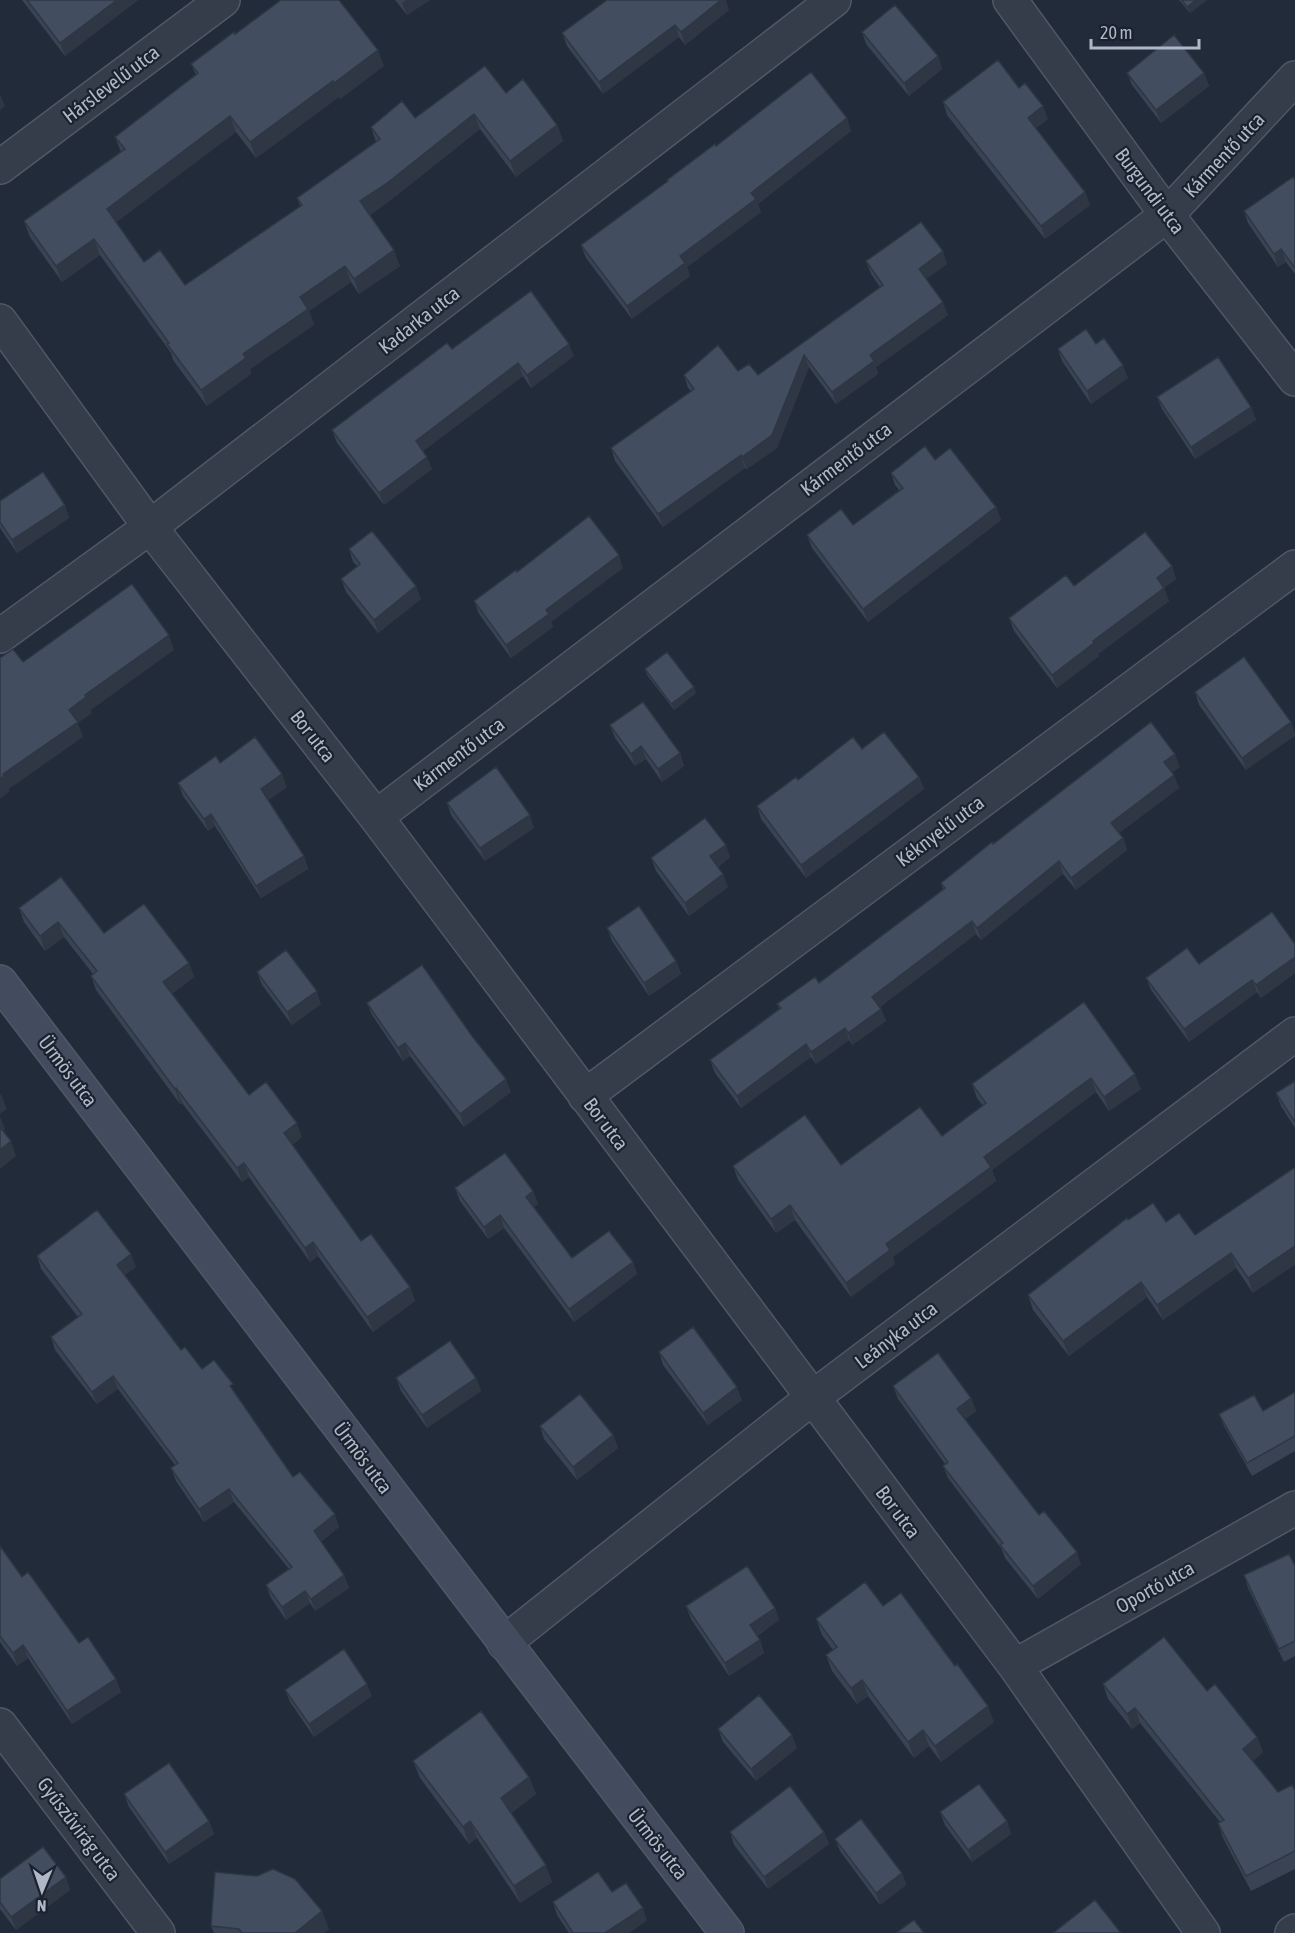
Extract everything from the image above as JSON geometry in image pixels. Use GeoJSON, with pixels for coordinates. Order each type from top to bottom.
{"type":"FeatureCollection","features":[{"type":"Feature","properties":{"kind":"street","name":"Hárslevelű utca"},"geometry":{"type":"LineString","coordinates":[[0,167],[223,0]]}},
{"type":"Feature","properties":{"kind":"street","name":"Kadarka utca"},"geometry":{"type":"LineString","coordinates":[[0,636],[150,528],[834,0]]}},
{"type":"Feature","properties":{"kind":"street","name":"Burgundi utca"},"geometry":{"type":"LineString","coordinates":[[1010,0],[1167,215],[1295,379]]}},
{"type":"Feature","properties":{"kind":"street","name":"Kármentő utca"},"geometry":{"type":"LineString","coordinates":[[376,817],[1167,215],[1295,78]]}},
{"type":"Feature","properties":{"kind":"street","name":"Bor utca"},"geometry":{"type":"LineString","coordinates":[[0,321],[150,528],[376,817],[1015,1666],[1203,1933]]}},
{"type":"Feature","properties":{"kind":"street","name":"Kéknyelű utca"},"geometry":{"type":"LineString","coordinates":[[585,1096],[1295,567]]}},
{"type":"Feature","properties":{"kind":"street","name":"Ürmös utca"},"geometry":{"type":"LineString","coordinates":[[0,982],[727,1933]]}},
{"type":"Feature","properties":{"kind":"street","name":"Leányka utca"},"geometry":{"type":"LineString","coordinates":[[504,1643],[812,1398],[1295,1034]]}},
{"type":"Feature","properties":{"kind":"street","name":"Oportó utca"},"geometry":{"type":"LineString","coordinates":[[1015,1666],[1295,1508]]}},
{"type":"Feature","properties":{"kind":"street","name":"Gyűszűvirág utca"},"geometry":{"type":"LineString","coordinates":[[0,1725],[158,1933]]}},
{"type":"Feature","properties":{"kind":"building"},"geometry":{"type":"Polygon","coordinates":[[[27,0],[117,0],[60,43],[27,0]]]}},
{"type":"Feature","properties":{"kind":"building"},"geometry":{"type":"Polygon","coordinates":[[[281,0],[339,0],[378,50],[250,142],[230,116],[107,209],[144,262],[160,250],[185,285],[302,205],[297,198],[380,139],[371,127],[402,101],[415,118],[485,66],[506,93],[523,79],[557,125],[510,161],[474,114],[386,184],[360,201],[394,250],[354,279],[345,266],[300,297],[308,309],[243,354],[246,358],[201,390],[94,239],[56,266],[24,221],[125,149],[115,137],[198,73],[191,64],[281,0]]]}},
{"type":"Feature","properties":{"kind":"building"},"geometry":{"type":"Polygon","coordinates":[[[607,0],[721,0],[681,32],[675,25],[599,82],[562,33],[607,0]]]}},
{"type":"Feature","properties":{"kind":"building"},"geometry":{"type":"Polygon","coordinates":[[[1182,0],[1196,0],[1187,7],[1182,0]]]}},
{"type":"Feature","properties":{"kind":"building"},"geometry":{"type":"Polygon","coordinates":[[[895,5],[938,56],[904,83],[862,32],[895,5]]]}},
{"type":"Feature","properties":{"kind":"building"},"geometry":{"type":"Polygon","coordinates":[[[1174,35],[1204,73],[1156,110],[1127,73],[1174,35]]]}},
{"type":"Feature","properties":{"kind":"building"},"geometry":{"type":"Polygon","coordinates":[[[998,60],[1019,88],[1025,83],[1043,106],[1028,118],[1085,192],[1041,226],[943,102],[998,60]]]}},
{"type":"Feature","properties":{"kind":"building"},"geometry":{"type":"Polygon","coordinates":[[[811,72],[847,118],[751,193],[756,199],[680,256],[685,263],[627,306],[581,245],[715,144],[716,146],[811,72]]]}},
{"type":"Feature","properties":{"kind":"building"},"geometry":{"type":"Polygon","coordinates":[[[1293,177],[1295,180],[1295,268],[1281,249],[1274,254],[1244,211],[1293,177]]]}},
{"type":"Feature","properties":{"kind":"building"},"geometry":{"type":"Polygon","coordinates":[[[921,222],[943,251],[919,269],[943,302],[870,355],[874,361],[832,392],[804,355],[772,435],[658,514],[611,448],[694,389],[684,375],[718,345],[738,371],[749,364],[758,375],[883,285],[866,261],[921,222]]]}},
{"type":"Feature","properties":{"kind":"building"},"geometry":{"type":"Polygon","coordinates":[[[531,291],[569,344],[527,375],[518,363],[416,441],[427,457],[379,493],[332,430],[447,343],[452,349],[531,291]]]}},
{"type":"Feature","properties":{"kind":"building"},"geometry":{"type":"Polygon","coordinates":[[[1086,329],[1096,344],[1104,338],[1123,365],[1087,391],[1058,349],[1086,329]]]}},
{"type":"Feature","properties":{"kind":"building"},"geometry":{"type":"Polygon","coordinates":[[[1218,357],[1251,407],[1191,447],[1157,397],[1218,357]]]}},
{"type":"Feature","properties":{"kind":"building"},"geometry":{"type":"Polygon","coordinates":[[[925,446],[935,460],[950,448],[996,507],[863,609],[807,535],[841,509],[853,525],[903,488],[891,473],[925,446]]]}},
{"type":"Feature","properties":{"kind":"building"},"geometry":{"type":"Polygon","coordinates":[[[43,472],[65,505],[12,540],[0,522],[0,501],[43,472]]]}},
{"type":"Feature","properties":{"kind":"building"},"geometry":{"type":"Polygon","coordinates":[[[589,516],[619,555],[546,610],[549,614],[506,645],[474,601],[516,570],[517,572],[589,516]]]}},
{"type":"Feature","properties":{"kind":"building"},"geometry":{"type":"Polygon","coordinates":[[[372,531],[416,586],[374,620],[341,579],[360,564],[349,549],[372,531]]]}},
{"type":"Feature","properties":{"kind":"building"},"geometry":{"type":"Polygon","coordinates":[[[1145,532],[1172,566],[1157,578],[1164,588],[1052,675],[1009,618],[1066,575],[1074,586],[1145,532]]]}},
{"type":"Feature","properties":{"kind":"building"},"geometry":{"type":"Polygon","coordinates":[[[132,584],[169,635],[85,695],[86,697],[69,710],[78,722],[3,774],[4,776],[0,779],[0,658],[13,649],[23,662],[132,584]]]}},
{"type":"Feature","properties":{"kind":"building"},"geometry":{"type":"Polygon","coordinates":[[[667,652],[694,687],[671,704],[645,669],[667,652]]]}},
{"type":"Feature","properties":{"kind":"building"},"geometry":{"type":"Polygon","coordinates":[[[1244,657],[1291,722],[1242,758],[1195,692],[1244,657]]]}},
{"type":"Feature","properties":{"kind":"building"},"geometry":{"type":"Polygon","coordinates":[[[643,702],[680,753],[658,769],[641,746],[631,754],[610,725],[643,702]]]}},
{"type":"Feature","properties":{"kind":"building"},"geometry":{"type":"Polygon","coordinates":[[[1151,722],[1175,754],[1164,762],[1174,775],[1111,823],[1123,838],[1071,878],[1059,861],[977,928],[972,921],[872,997],[881,1009],[848,1033],[845,1028],[811,1052],[806,1044],[737,1096],[710,1060],[781,1008],[777,1004],[815,977],[819,983],[945,888],[941,883],[1151,722]]]}},
{"type":"Feature","properties":{"kind":"building"},"geometry":{"type":"Polygon","coordinates":[[[884,732],[919,777],[801,865],[757,806],[796,777],[798,780],[853,737],[862,749],[884,732]]]}},
{"type":"Feature","properties":{"kind":"building"},"geometry":{"type":"Polygon","coordinates":[[[255,737],[282,774],[261,789],[304,856],[256,886],[211,814],[204,819],[178,783],[216,756],[220,763],[255,737]]]}},
{"type":"Feature","properties":{"kind":"building"},"geometry":{"type":"Polygon","coordinates":[[[496,767],[530,815],[480,848],[447,803],[496,767]]]}},
{"type":"Feature","properties":{"kind":"building"},"geometry":{"type":"Polygon","coordinates":[[[705,818],[726,845],[710,856],[723,874],[685,903],[651,858],[705,818]]]}},
{"type":"Feature","properties":{"kind":"building"},"geometry":{"type":"Polygon","coordinates":[[[61,877],[104,933],[144,904],[189,963],[163,982],[249,1095],[266,1082],[297,1123],[284,1133],[361,1241],[371,1234],[410,1287],[367,1317],[313,1242],[305,1248],[244,1163],[237,1168],[175,1089],[91,976],[97,971],[58,922],[40,936],[19,908],[61,877]]]}},
{"type":"Feature","properties":{"kind":"building"},"geometry":{"type":"Polygon","coordinates":[[[639,906],[676,961],[644,983],[607,928],[639,906]]]}},
{"type":"Feature","properties":{"kind":"building"},"geometry":{"type":"Polygon","coordinates":[[[1272,912],[1295,944],[1295,957],[1256,985],[1252,980],[1184,1029],[1146,978],[1187,948],[1199,964],[1272,912]]]}},
{"type":"Feature","properties":{"kind":"building"},"geometry":{"type":"Polygon","coordinates":[[[286,950],[317,991],[287,1012],[257,972],[286,950]]]}},
{"type":"Feature","properties":{"kind":"building"},"geometry":{"type":"Polygon","coordinates":[[[422,965],[472,1036],[506,1079],[460,1114],[405,1043],[398,1048],[367,1003],[422,965]]]}},
{"type":"Feature","properties":{"kind":"building"},"geometry":{"type":"Polygon","coordinates":[[[1084,1002],[1135,1074],[1104,1097],[1091,1078],[984,1157],[991,1167],[886,1244],[890,1250],[846,1283],[790,1205],[771,1219],[733,1166],[805,1115],[841,1165],[920,1107],[942,1136],[986,1103],[972,1084],[1084,1002]]]}},
{"type":"Feature","properties":{"kind":"building"},"geometry":{"type":"Polygon","coordinates":[[[1295,1081],[1295,1122],[1276,1093],[1295,1081]]]}},
{"type":"Feature","properties":{"kind":"building"},"geometry":{"type":"Polygon","coordinates":[[[0,1127],[11,1141],[0,1150],[0,1127]]]}},
{"type":"Feature","properties":{"kind":"building"},"geometry":{"type":"Polygon","coordinates":[[[505,1153],[533,1191],[526,1197],[572,1258],[609,1231],[633,1262],[569,1309],[500,1215],[484,1227],[455,1188],[505,1153]]]}},
{"type":"Feature","properties":{"kind":"building"},"geometry":{"type":"Polygon","coordinates":[[[1294,1168],[1295,1246],[1248,1278],[1231,1253],[1157,1305],[1141,1282],[1063,1341],[1028,1295],[1127,1218],[1128,1220],[1153,1203],[1166,1222],[1179,1213],[1195,1235],[1294,1168]]]}},
{"type":"Feature","properties":{"kind":"building"},"geometry":{"type":"Polygon","coordinates":[[[97,1210],[131,1254],[117,1265],[181,1350],[185,1347],[202,1369],[214,1360],[233,1384],[230,1386],[293,1477],[300,1472],[335,1514],[314,1531],[344,1575],[311,1599],[305,1591],[282,1607],[266,1585],[292,1567],[229,1489],[199,1509],[171,1468],[178,1463],[113,1376],[92,1392],[51,1337],[82,1314],[37,1256],[97,1210]]]}},
{"type":"Feature","properties":{"kind":"building"},"geometry":{"type":"Polygon","coordinates":[[[693,1327],[737,1387],[703,1413],[659,1352],[693,1327]]]}},
{"type":"Feature","properties":{"kind":"building"},"geometry":{"type":"Polygon","coordinates":[[[450,1341],[476,1378],[422,1415],[396,1378],[450,1341]]]}},
{"type":"Feature","properties":{"kind":"building"},"geometry":{"type":"Polygon","coordinates":[[[938,1353],[971,1398],[957,1409],[1039,1515],[1044,1511],[1077,1552],[1033,1586],[1000,1545],[1003,1543],[943,1466],[948,1462],[893,1386],[938,1353]]]}},
{"type":"Feature","properties":{"kind":"building"},"geometry":{"type":"Polygon","coordinates":[[[1295,1392],[1295,1436],[1247,1463],[1219,1414],[1254,1395],[1263,1411],[1295,1392]]]}},
{"type":"Feature","properties":{"kind":"building"},"geometry":{"type":"Polygon","coordinates":[[[580,1394],[613,1435],[573,1467],[540,1426],[580,1394]]]}},
{"type":"Feature","properties":{"kind":"building"},"geometry":{"type":"Polygon","coordinates":[[[0,1546],[22,1577],[28,1572],[79,1643],[88,1637],[116,1679],[67,1711],[23,1645],[13,1653],[0,1636],[0,1546]]]}},
{"type":"Feature","properties":{"kind":"building"},"geometry":{"type":"Polygon","coordinates":[[[1289,1554],[1295,1566],[1295,1641],[1279,1649],[1244,1575],[1289,1554]]]}},
{"type":"Feature","properties":{"kind":"building"},"geometry":{"type":"Polygon","coordinates":[[[747,1566],[775,1608],[750,1625],[760,1640],[725,1663],[686,1606],[747,1566]]]}},
{"type":"Feature","properties":{"kind":"building"},"geometry":{"type":"Polygon","coordinates":[[[865,1582],[883,1606],[901,1593],[988,1706],[935,1746],[923,1730],[908,1742],[862,1680],[851,1688],[826,1655],[837,1647],[816,1619],[865,1582]]]}},
{"type":"Feature","properties":{"kind":"building"},"geometry":{"type":"Polygon","coordinates":[[[1164,1637],[1207,1691],[1215,1684],[1257,1737],[1243,1749],[1278,1792],[1292,1785],[1295,1791],[1295,1851],[1246,1876],[1218,1823],[1224,1820],[1135,1708],[1127,1714],[1103,1684],[1164,1637]]]}},
{"type":"Feature","properties":{"kind":"building"},"geometry":{"type":"Polygon","coordinates":[[[344,1649],[367,1684],[309,1724],[285,1690],[344,1649]]]}},
{"type":"Feature","properties":{"kind":"building"},"geometry":{"type":"Polygon","coordinates":[[[759,1695],[792,1735],[751,1769],[718,1729],[759,1695]]]}},
{"type":"Feature","properties":{"kind":"building"},"geometry":{"type":"Polygon","coordinates":[[[481,1711],[529,1777],[501,1798],[546,1865],[514,1886],[470,1821],[463,1827],[413,1761],[481,1711]]]}},
{"type":"Feature","properties":{"kind":"building"},"geometry":{"type":"Polygon","coordinates":[[[169,1763],[209,1821],[165,1852],[124,1794],[169,1763]]]}},
{"type":"Feature","properties":{"kind":"building"},"geometry":{"type":"Polygon","coordinates":[[[979,1784],[1007,1821],[968,1850],[940,1812],[979,1784]]]}},
{"type":"Feature","properties":{"kind":"building"},"geometry":{"type":"Polygon","coordinates":[[[790,1786],[824,1832],[764,1877],[730,1832],[790,1786]]]}},
{"type":"Feature","properties":{"kind":"building"},"geometry":{"type":"Polygon","coordinates":[[[861,1819],[902,1873],[876,1893],[835,1839],[861,1819]]]}},
{"type":"Feature","properties":{"kind":"building"},"geometry":{"type":"Polygon","coordinates":[[[43,1847],[66,1877],[11,1917],[0,1902],[0,1879],[43,1847]]]}},
{"type":"Feature","properties":{"kind":"building"},"geometry":{"type":"Polygon","coordinates":[[[273,1869],[295,1879],[322,1911],[295,1933],[242,1933],[239,1929],[211,1926],[215,1872],[257,1876],[273,1869]]]}},
{"type":"Feature","properties":{"kind":"building"},"geometry":{"type":"Polygon","coordinates":[[[598,1872],[612,1892],[626,1883],[643,1908],[605,1933],[573,1933],[553,1902],[598,1872]]]}},
{"type":"Feature","properties":{"kind":"building"},"geometry":{"type":"Polygon","coordinates":[[[1095,1900],[1121,1933],[1053,1933],[1095,1900]]]}},
{"type":"Feature","properties":{"kind":"building"},"geometry":{"type":"Polygon","coordinates":[[[914,1920],[924,1933],[896,1933],[914,1920]]]}}]}
